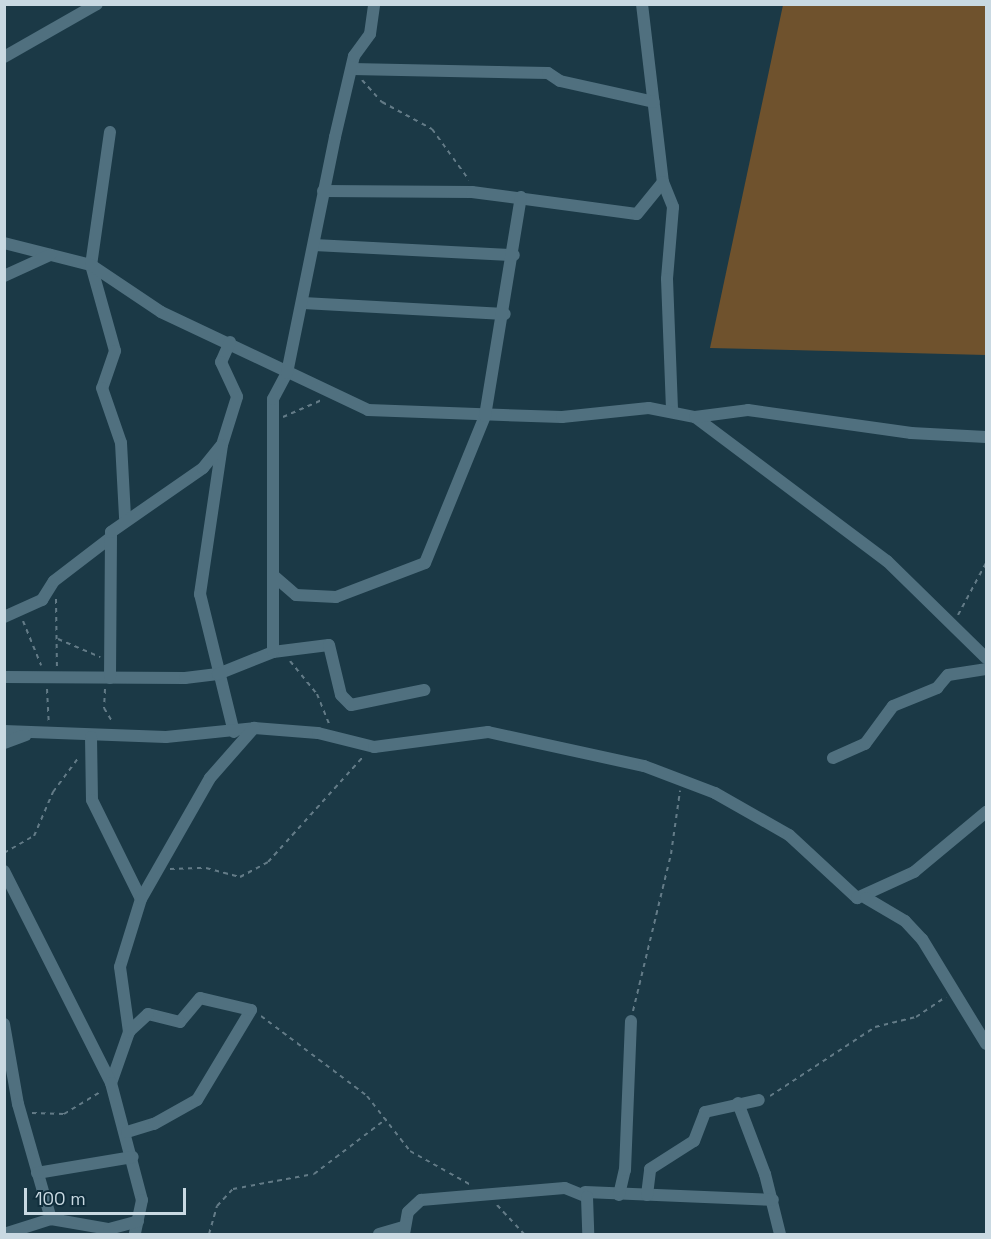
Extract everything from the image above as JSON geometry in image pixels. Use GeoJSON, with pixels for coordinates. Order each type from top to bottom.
{"type":"FeatureCollection","features":[{"type":"Feature","properties":{"kind":"street"},"geometry":{"type":"LineString","coordinates":[[4,57],[75,10],[97,4]]}},
{"type":"Feature","properties":{"kind":"street"},"geometry":{"type":"LineString","coordinates":[[273,652],[273,399],[287,373],[303,303],[323,191],[352,69],[370,34],[374,4]]}},
{"type":"Feature","properties":{"kind":"street"},"geometry":{"type":"LineString","coordinates":[[642,4],[663,182],[673,207],[667,279],[672,410]]}},
{"type":"Feature","properties":{"kind":"street"},"geometry":{"type":"LineString","coordinates":[[352,69],[548,73],[560,81],[654,102]]}},
{"type":"Feature","properties":{"kind":"street"},"geometry":{"type":"LineString","coordinates":[[110,132],[90,265],[115,351],[102,388],[122,443],[125,518]]}},
{"type":"Feature","properties":{"kind":"street"},"geometry":{"type":"LineString","coordinates":[[323,191],[472,192],[637,213],[663,182]]}},
{"type":"Feature","properties":{"kind":"street"},"geometry":{"type":"LineString","coordinates":[[274,576],[296,595],[336,597],[425,563],[485,416],[505,314],[521,197]]}},
{"type":"Feature","properties":{"kind":"street"},"geometry":{"type":"LineString","coordinates":[[4,243],[90,265],[161,312],[230,342],[334,396],[390,414],[485,416],[672,410],[695,417],[888,561],[987,658]]}},
{"type":"Feature","properties":{"kind":"street"},"geometry":{"type":"LineString","coordinates":[[314,245],[514,255]]}},
{"type":"Feature","properties":{"kind":"street"},"geometry":{"type":"LineString","coordinates":[[4,276],[50,255]]}},
{"type":"Feature","properties":{"kind":"street"},"geometry":{"type":"LineString","coordinates":[[303,303],[505,314]]}},
{"type":"Feature","properties":{"kind":"street"},"geometry":{"type":"LineString","coordinates":[[230,342],[221,362],[237,397],[222,445],[200,594],[234,732]]}},
{"type":"Feature","properties":{"kind":"street"},"geometry":{"type":"LineString","coordinates":[[695,417],[748,410],[911,433],[987,437]]}},
{"type":"Feature","properties":{"kind":"street"},"geometry":{"type":"LineString","coordinates":[[4,617],[42,600],[54,580],[109,539],[125,518],[203,468],[222,445]]}},
{"type":"Feature","properties":{"kind":"street"},"geometry":{"type":"LineString","coordinates":[[108,677],[110,662],[109,539]]}},
{"type":"Feature","properties":{"kind":"street"},"geometry":{"type":"LineString","coordinates":[[4,677],[218,674],[273,652],[328,645],[341,695],[351,705],[424,690]]}},
{"type":"Feature","properties":{"kind":"street"},"geometry":{"type":"LineString","coordinates":[[833,759],[865,744],[893,705],[937,688],[948,675],[987,669]]}},
{"type":"Feature","properties":{"kind":"street"},"geometry":{"type":"LineString","coordinates":[[129,1032],[120,967],[141,899],[210,778],[254,728]]}},
{"type":"Feature","properties":{"kind":"street"},"geometry":{"type":"LineString","coordinates":[[4,731],[91,738],[234,732],[254,728],[337,738],[374,747],[488,732],[682,779],[789,835],[844,891],[866,898],[905,921],[955,991],[987,1044]]}},
{"type":"Feature","properties":{"kind":"street"},"geometry":{"type":"LineString","coordinates":[[4,743],[27,734]]}},
{"type":"Feature","properties":{"kind":"street"},"geometry":{"type":"LineString","coordinates":[[91,738],[92,801],[141,899]]}},
{"type":"Feature","properties":{"kind":"street"},"geometry":{"type":"LineString","coordinates":[[866,898],[914,872],[987,813]]}},
{"type":"Feature","properties":{"kind":"street"},"geometry":{"type":"LineString","coordinates":[[4,871],[6,884],[111,1083],[127,1132],[142,1200],[135,1234]]}},
{"type":"Feature","properties":{"kind":"street"},"geometry":{"type":"LineString","coordinates":[[111,1083],[129,1032],[148,1014],[180,1022],[200,998],[251,1010],[192,1105],[127,1132]]}},
{"type":"Feature","properties":{"kind":"street"},"geometry":{"type":"LineString","coordinates":[[619,1195],[625,1170],[631,1021]]}},
{"type":"Feature","properties":{"kind":"street"},"geometry":{"type":"LineString","coordinates":[[4,1024],[18,1104],[51,1219]]}},
{"type":"Feature","properties":{"kind":"street"},"geometry":{"type":"LineString","coordinates":[[647,1196],[654,1163],[694,1141],[705,1112],[759,1100]]}},
{"type":"Feature","properties":{"kind":"street"},"geometry":{"type":"LineString","coordinates":[[738,1103],[773,1200],[780,1234]]}},
{"type":"Feature","properties":{"kind":"street"},"geometry":{"type":"LineString","coordinates":[[37,1173],[133,1158]]}},
{"type":"Feature","properties":{"kind":"street"},"geometry":{"type":"LineString","coordinates":[[379,1234],[404,1231],[408,1212],[421,1200],[482,1191],[585,1192],[773,1200]]}},
{"type":"Feature","properties":{"kind":"street"},"geometry":{"type":"LineString","coordinates":[[585,1192],[588,1234]]}},
{"type":"Feature","properties":{"kind":"street"},"geometry":{"type":"LineString","coordinates":[[4,1234],[51,1219],[109,1229],[138,1221]]}},
{"type":"Feature","properties":{"kind":"street"},"geometry":{"type":"LineString","coordinates":[[4,1225],[18,1229]]}},
{"type":"Feature","properties":{"kind":"path"},"geometry":{"type":"LineString","coordinates":[[352,69],[382,102],[432,129],[461,165],[472,192]]}},
{"type":"Feature","properties":{"kind":"path"},"geometry":{"type":"LineString","coordinates":[[272,423],[334,396]]}},
{"type":"Feature","properties":{"kind":"path"},"geometry":{"type":"LineString","coordinates":[[953,623],[987,562]]}},
{"type":"Feature","properties":{"kind":"path"},"geometry":{"type":"LineString","coordinates":[[54,580],[58,639],[50,677],[47,714],[55,734]]}},
{"type":"Feature","properties":{"kind":"path"},"geometry":{"type":"LineString","coordinates":[[18,610],[50,677]]}},
{"type":"Feature","properties":{"kind":"path"},"geometry":{"type":"LineString","coordinates":[[58,639],[110,662]]}},
{"type":"Feature","properties":{"kind":"path"},"geometry":{"type":"LineString","coordinates":[[287,649],[337,738]]}},
{"type":"Feature","properties":{"kind":"path"},"geometry":{"type":"LineString","coordinates":[[108,677],[104,708],[123,737]]}},
{"type":"Feature","properties":{"kind":"path"},"geometry":{"type":"LineString","coordinates":[[4,853],[34,836],[53,792],[91,738]]}},
{"type":"Feature","properties":{"kind":"path"},"geometry":{"type":"LineString","coordinates":[[158,871],[206,868],[240,877],[261,866],[287,847],[374,747]]}},
{"type":"Feature","properties":{"kind":"path"},"geometry":{"type":"LineString","coordinates":[[631,1021],[671,854],[682,779]]}},
{"type":"Feature","properties":{"kind":"path"},"geometry":{"type":"LineString","coordinates":[[759,1100],[788,1089],[875,1027],[916,1017],[955,991]]}},
{"type":"Feature","properties":{"kind":"path"},"geometry":{"type":"LineString","coordinates":[[251,1010],[347,1079],[386,1119],[410,1151],[482,1191],[524,1234]]}},
{"type":"Feature","properties":{"kind":"path"},"geometry":{"type":"LineString","coordinates":[[18,1104],[34,1115],[64,1114],[111,1083]]}},
{"type":"Feature","properties":{"kind":"path"},"geometry":{"type":"LineString","coordinates":[[209,1234],[217,1206],[233,1189],[314,1174],[386,1119]]}},
{"type":"Feature","properties":{"kind":"shaded area"},"geometry":{"type":"Polygon","coordinates":[[[783,5],[986,5],[986,355],[710,348],[783,5]]]}}]}
